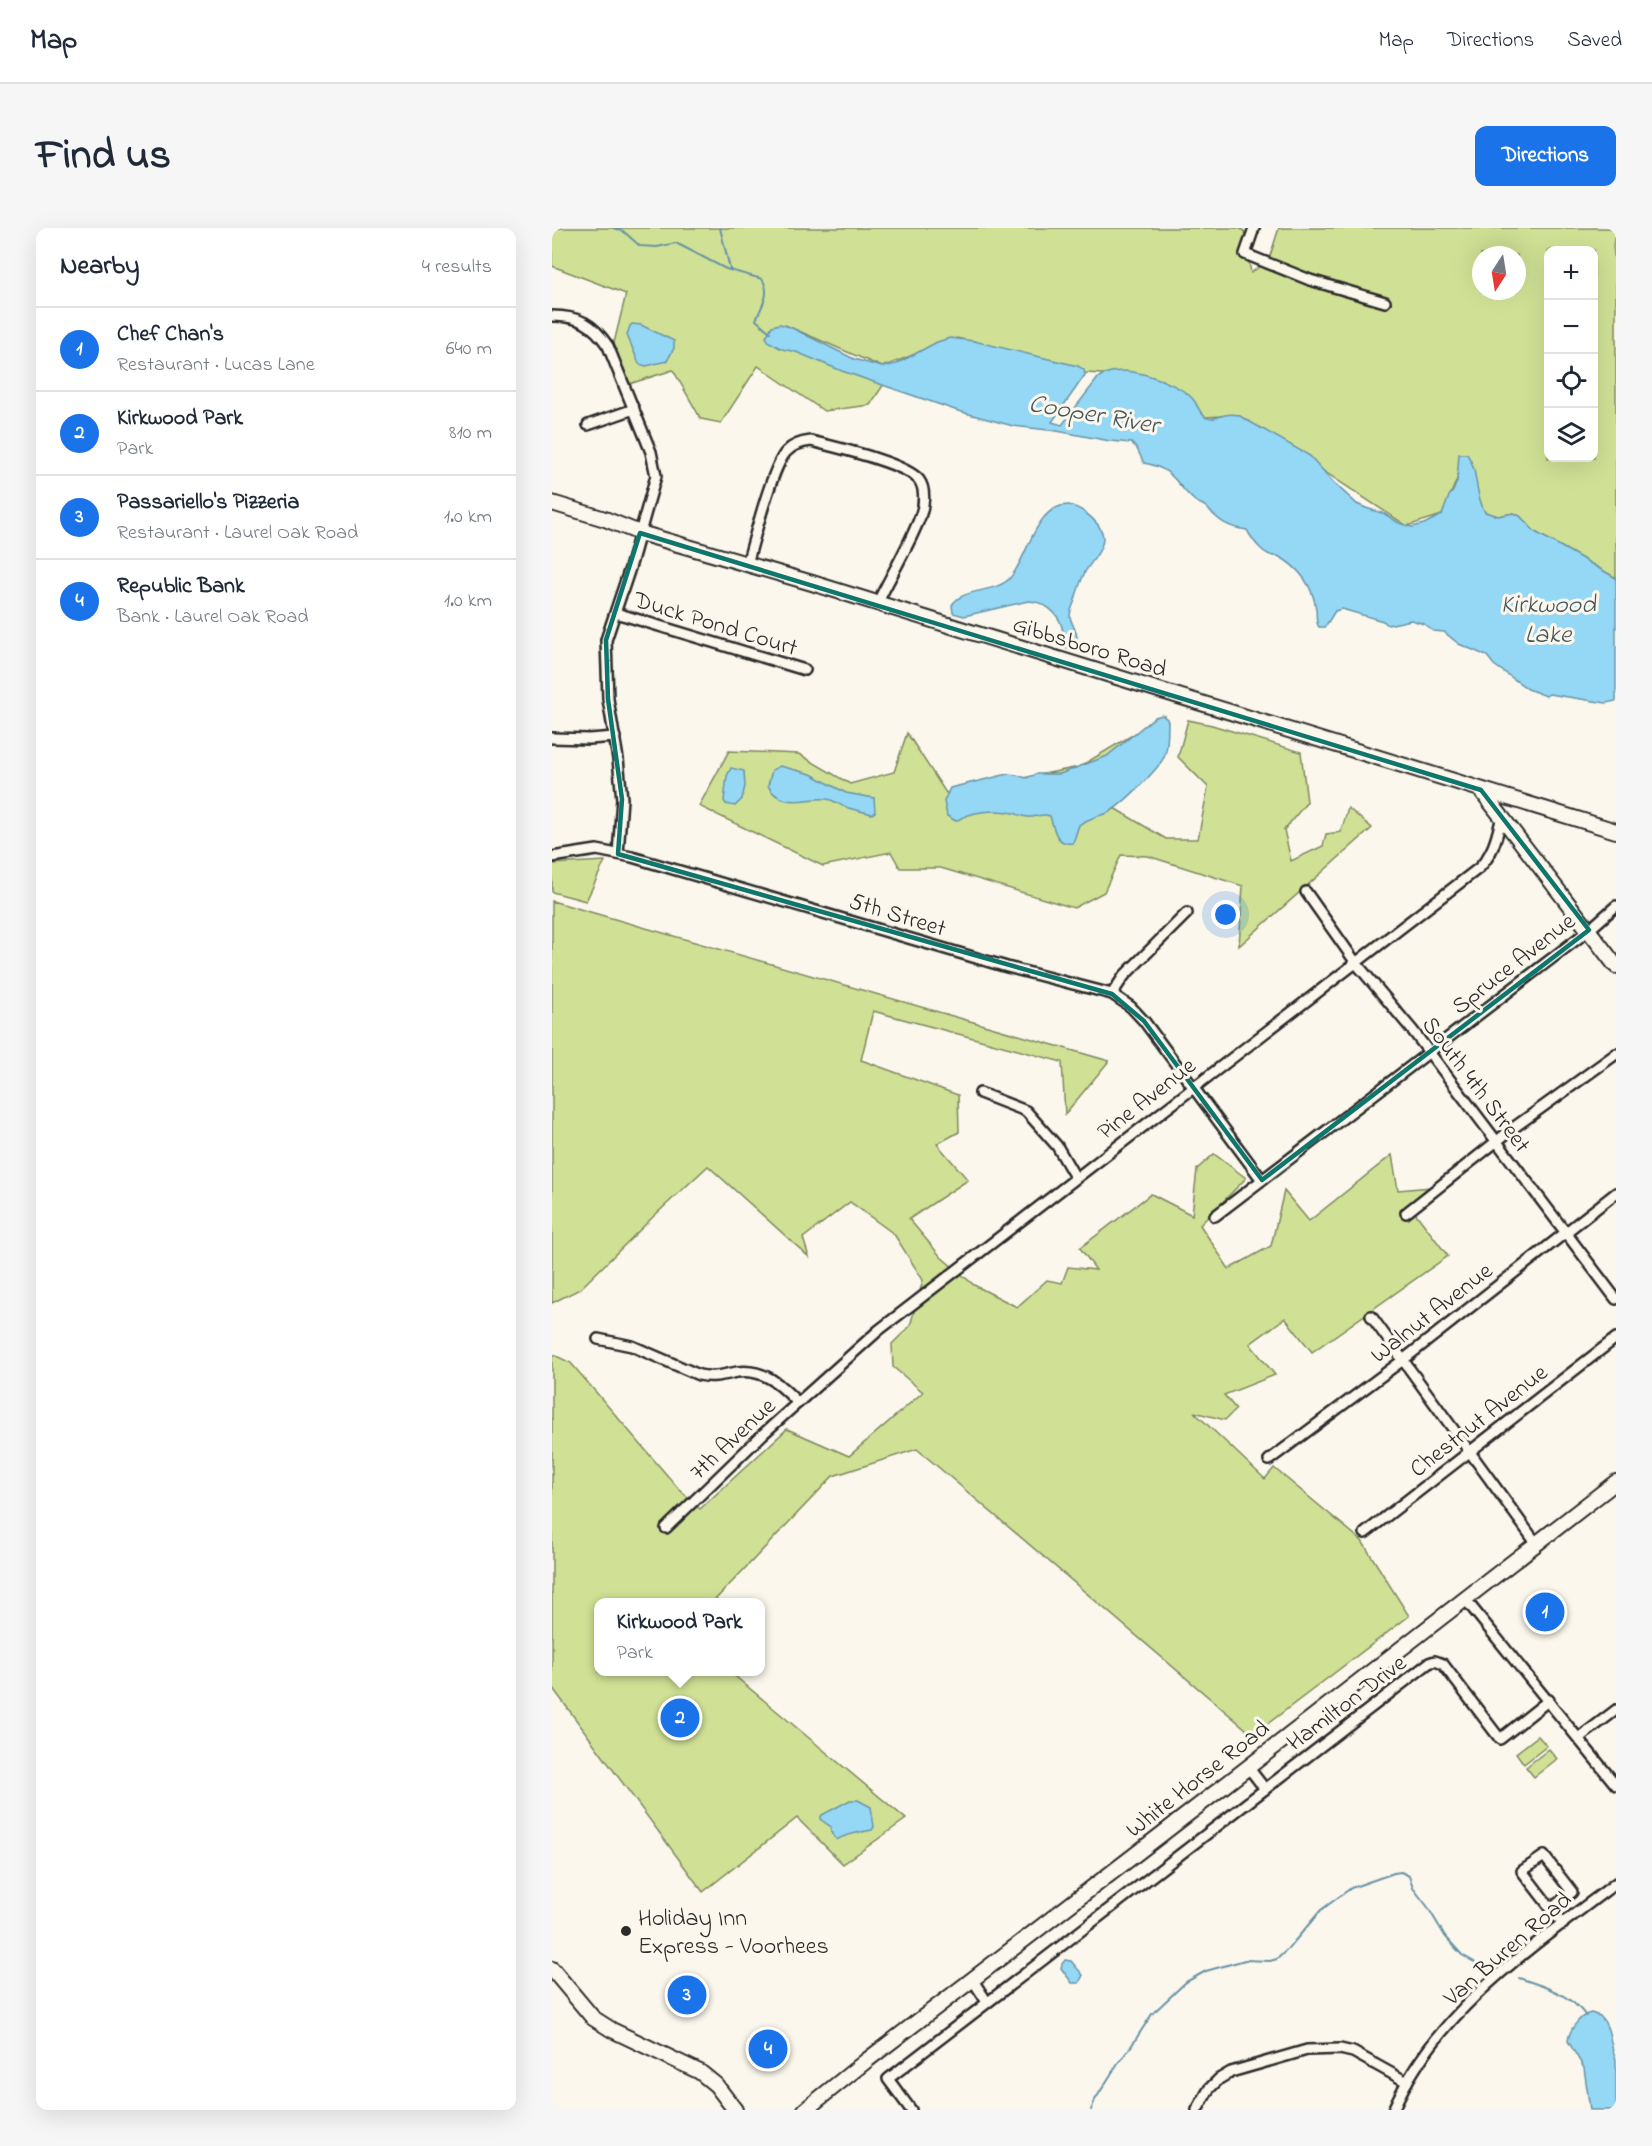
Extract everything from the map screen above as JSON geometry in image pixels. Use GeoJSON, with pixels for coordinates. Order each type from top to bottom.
{"type":"FeatureCollection","features":[{"type":"Feature","properties":{"kind":"street"},"geometry":{"type":"LineString","coordinates":[[1254,228],[1245,254],[1310,280],[1385,302]]}},
{"type":"Feature","properties":{"kind":"street"},"geometry":{"type":"LineString","coordinates":[[552,316],[575,319],[588,324],[599,333],[608,346],[651,452],[656,476],[606,640],[608,699],[622,799],[618,854]]}},
{"type":"Feature","properties":{"kind":"street"},"geometry":{"type":"LineString","coordinates":[[588,425],[634,409]]}},
{"type":"Feature","properties":{"kind":"street"},"geometry":{"type":"LineString","coordinates":[[747,564],[776,470],[786,452],[802,442],[811,441],[882,461],[911,473],[919,480],[923,496],[920,517],[877,604]]}},
{"type":"Feature","properties":{"kind":"street","name":"Gibbsboro Road"},"geometry":{"type":"LineString","coordinates":[[552,503],[605,519],[640,533],[1616,831]]}},
{"type":"Feature","properties":{"kind":"street","name":"Duck Pond Court"},"geometry":{"type":"LineString","coordinates":[[616,613],[805,670]]}},
{"type":"Feature","properties":{"kind":"street"},"geometry":{"type":"LineString","coordinates":[[552,738],[615,737]]}},
{"type":"Feature","properties":{"kind":"street"},"geometry":{"type":"LineString","coordinates":[[1481,790],[1616,966]]}},
{"type":"Feature","properties":{"kind":"street","name":"Pine Avenue"},"geometry":{"type":"LineString","coordinates":[[798,1403],[879,1329],[1479,868],[1487,861],[1495,845],[1502,816]]}},
{"type":"Feature","properties":{"kind":"street","name":"5th Street"},"geometry":{"type":"LineString","coordinates":[[552,857],[597,850],[618,854],[1007,967],[1112,994],[1131,1007],[1144,1021],[1262,1180]]}},
{"type":"Feature","properties":{"kind":"street","name":"South 4th Street"},"geometry":{"type":"LineString","coordinates":[[1306,892],[1356,963],[1429,1053],[1616,1299]]}},
{"type":"Feature","properties":{"kind":"street","name":"Spruce Avenue"},"geometry":{"type":"LineString","coordinates":[[1215,1216],[1589,930],[1616,906]]}},
{"type":"Feature","properties":{"kind":"street"},"geometry":{"type":"LineString","coordinates":[[1112,994],[1124,976],[1187,913]]}},
{"type":"Feature","properties":{"kind":"street"},"geometry":{"type":"LineString","coordinates":[[1406,1214],[1496,1142],[1616,1054]]}},
{"type":"Feature","properties":{"kind":"street"},"geometry":{"type":"LineString","coordinates":[[980,1093],[1026,1111],[1057,1146],[1075,1177]]}},
{"type":"Feature","properties":{"kind":"street","name":"Walnut Avenue"},"geometry":{"type":"LineString","coordinates":[[1269,1460],[1403,1360],[1616,1193]]}},
{"type":"Feature","properties":{"kind":"street"},"geometry":{"type":"LineString","coordinates":[[1371,1316],[1536,1543]]}},
{"type":"Feature","properties":{"kind":"street","name":"Chestnut Avenue"},"geometry":{"type":"LineString","coordinates":[[1365,1533],[1616,1338]]}},
{"type":"Feature","properties":{"kind":"street","name":"7th Avenue"},"geometry":{"type":"LineString","coordinates":[[598,1339],[632,1346],[711,1378],[741,1372],[755,1372],[778,1382],[798,1403],[666,1528]]}},
{"type":"Feature","properties":{"kind":"street","name":"White Horse Road"},"geometry":{"type":"LineString","coordinates":[[805,2110],[1616,1482]]}},
{"type":"Feature","properties":{"kind":"street"},"geometry":{"type":"LineString","coordinates":[[1465,1599],[1616,1785]]}},
{"type":"Feature","properties":{"kind":"street","name":"Hamilton Drive"},"geometry":{"type":"LineString","coordinates":[[911,2110],[888,2079],[987,2001],[1435,1661],[1443,1664],[1500,1739],[1549,1700]]}},
{"type":"Feature","properties":{"kind":"street"},"geometry":{"type":"LineString","coordinates":[[1579,1738],[1616,1710]]}},
{"type":"Feature","properties":{"kind":"street"},"geometry":{"type":"LineString","coordinates":[[1248,1767],[1265,1789]]}},
{"type":"Feature","properties":{"kind":"street"},"geometry":{"type":"LineString","coordinates":[[1551,1909],[1572,1892],[1544,1856],[1522,1871],[1551,1909],[1563,1924]]}},
{"type":"Feature","properties":{"kind":"street","name":"Van Buren Road"},"geometry":{"type":"LineString","coordinates":[[1393,2110],[1428,2049],[1470,2001],[1519,1957],[1616,1883]]}},
{"type":"Feature","properties":{"kind":"street"},"geometry":{"type":"LineString","coordinates":[[552,1969],[593,2018],[612,2030],[700,2072],[716,2085],[735,2110]]}},
{"type":"Feature","properties":{"kind":"street"},"geometry":{"type":"LineString","coordinates":[[972,1979],[987,2001]]}},
{"type":"Feature","properties":{"kind":"street"},"geometry":{"type":"LineString","coordinates":[[1197,2110],[1209,2089],[1231,2072],[1307,2050],[1340,2049],[1353,2052],[1407,2082]]}},
{"type":"Feature","properties":{"kind":"highlighted area"},"geometry":{"type":"Polygon","coordinates":[[[640,533],[1481,790],[1589,930],[1262,1180],[1144,1021],[1112,994],[618,854],[622,799],[608,699],[606,640],[640,533]]]}},
{"type":"Feature","properties":{"kind":"green space"},"geometry":{"type":"Polygon","coordinates":[[[552,228],[1239,228],[1244,231],[1251,273],[1269,259],[1279,228],[1616,228],[1613,246],[1616,271],[1616,578],[1535,532],[1520,516],[1514,513],[1498,516],[1485,512],[1480,504],[1467,455],[1442,515],[1407,526],[1238,415],[1206,417],[1154,377],[1085,373],[957,338],[882,367],[785,325],[884,384],[870,405],[824,411],[758,366],[721,423],[701,419],[673,370],[626,385],[612,351],[626,294],[552,266],[552,228]]]}},
{"type":"Feature","properties":{"kind":"green space"},"geometry":{"type":"Polygon","coordinates":[[[1164,716],[1164,757],[1114,808],[1166,839],[1198,839],[1208,787],[1178,757],[1188,720],[1301,752],[1307,802],[1284,830],[1291,861],[1323,846],[1326,834],[1341,832],[1348,808],[1372,828],[1239,946],[1243,886],[1148,856],[1121,855],[1104,892],[1074,908],[941,868],[900,868],[891,852],[823,866],[699,806],[729,751],[799,754],[850,784],[894,772],[907,733],[946,793],[1079,767],[1164,716]]]}},
{"type":"Feature","properties":{"kind":"green space"},"geometry":{"type":"Polygon","coordinates":[[[605,861],[586,901],[552,892],[552,864],[605,861]]]}},
{"type":"Feature","properties":{"kind":"green space"},"geometry":{"type":"Polygon","coordinates":[[[552,901],[1109,1061],[1065,1114],[1062,1062],[873,1011],[861,1060],[958,1095],[959,1132],[937,1144],[968,1180],[909,1219],[941,1257],[974,1285],[1017,1307],[1047,1280],[1062,1283],[1068,1267],[1096,1270],[1080,1248],[1151,1194],[1192,1215],[1197,1169],[1214,1154],[1246,1178],[1200,1225],[1229,1269],[1271,1246],[1284,1191],[1309,1221],[1392,1155],[1398,1190],[1432,1187],[1413,1210],[1448,1256],[1312,1352],[1285,1318],[1250,1344],[1275,1375],[1224,1395],[1236,1409],[1225,1420],[1194,1412],[1265,1479],[1274,1468],[1362,1541],[1409,1616],[1253,1735],[917,1449],[833,1476],[717,1598],[594,1598],[594,1676],[735,1676],[906,1819],[843,1864],[797,1818],[703,1892],[552,1687],[552,1354],[571,1363],[678,1488],[700,1509],[787,1429],[849,1456],[923,1392],[893,1367],[892,1344],[910,1326],[923,1280],[894,1234],[850,1202],[803,1238],[809,1257],[708,1166],[580,1289],[552,1303],[552,901]]]}},
{"type":"Feature","properties":{"kind":"green space"},"geometry":{"type":"Polygon","coordinates":[[[1538,1736],[1547,1746],[1524,1764],[1516,1753],[1538,1736]]]}},
{"type":"Feature","properties":{"kind":"green space"},"geometry":{"type":"Polygon","coordinates":[[[1549,1749],[1557,1759],[1534,1777],[1526,1767],[1549,1749]]]}},
{"type":"Feature","properties":{"kind":"water"},"geometry":{"type":"Polygon","coordinates":[[[632,324],[641,325],[674,341],[674,348],[667,361],[646,366],[639,364],[627,335],[632,324]]]}},
{"type":"Feature","properties":{"kind":"water","name":"Kirkwood Lake"},"geometry":{"type":"Polygon","coordinates":[[[780,324],[854,359],[882,367],[896,364],[937,342],[950,338],[974,341],[1078,366],[1084,370],[1085,375],[1052,422],[1062,425],[1098,378],[1107,373],[1119,371],[1147,375],[1185,392],[1207,418],[1229,414],[1238,415],[1310,456],[1357,504],[1412,527],[1442,515],[1457,481],[1459,454],[1467,454],[1485,512],[1498,516],[1514,513],[1520,516],[1535,532],[1616,578],[1616,701],[1606,703],[1549,694],[1546,696],[1528,689],[1494,665],[1487,656],[1459,644],[1444,632],[1433,631],[1424,624],[1411,620],[1388,625],[1383,621],[1342,609],[1335,611],[1325,627],[1319,627],[1312,593],[1304,578],[1286,560],[1264,551],[1247,530],[1220,520],[1206,507],[1195,501],[1168,473],[1144,463],[1136,447],[1131,443],[1013,426],[958,411],[842,371],[796,352],[782,349],[769,342],[766,337],[772,326],[780,324]]]}},
{"type":"Feature","properties":{"kind":"water"},"geometry":{"type":"Polygon","coordinates":[[[1069,505],[1088,515],[1098,525],[1103,538],[1099,552],[1083,576],[1071,611],[1070,617],[1077,634],[1074,645],[1069,648],[1065,647],[1060,622],[1049,608],[1039,603],[1028,601],[964,616],[953,613],[952,605],[957,599],[1004,583],[1010,578],[1040,522],[1057,507],[1069,505]]]}},
{"type":"Feature","properties":{"kind":"water"},"geometry":{"type":"Polygon","coordinates":[[[1162,715],[1167,719],[1168,730],[1166,751],[1162,761],[1119,805],[1079,825],[1073,843],[1059,839],[1050,816],[1047,815],[1029,817],[991,811],[969,815],[956,821],[947,816],[944,801],[950,788],[1008,774],[1026,778],[1037,774],[1060,774],[1107,756],[1155,717],[1162,715]]]}},
{"type":"Feature","properties":{"kind":"water"},"geometry":{"type":"Polygon","coordinates":[[[780,766],[811,774],[846,793],[874,798],[875,812],[872,814],[853,809],[828,799],[795,801],[780,798],[768,786],[772,770],[780,766]]]}},
{"type":"Feature","properties":{"kind":"water"},"geometry":{"type":"Polygon","coordinates":[[[731,768],[744,771],[745,786],[742,799],[735,806],[726,804],[724,801],[727,776],[731,768]]]}},
{"type":"Feature","properties":{"kind":"water"},"geometry":{"type":"Polygon","coordinates":[[[850,1800],[858,1800],[871,1807],[874,1827],[872,1830],[837,1840],[831,1832],[831,1827],[820,1819],[822,1815],[850,1800]]]}},
{"type":"Feature","properties":{"kind":"water"},"geometry":{"type":"Polygon","coordinates":[[[1065,1960],[1071,1961],[1083,1975],[1079,1983],[1072,1983],[1061,1968],[1065,1960]]]}},
{"type":"Feature","properties":{"kind":"water"},"geometry":{"type":"Polygon","coordinates":[[[1591,2013],[1600,2016],[1607,2026],[1616,2059],[1616,2110],[1590,2110],[1584,2068],[1568,2041],[1570,2032],[1576,2024],[1591,2013]]]}},
{"type":"Feature","properties":{"kind":"waterway"},"geometry":{"type":"LineString","coordinates":[[614,228],[623,231],[640,246],[657,247],[676,243],[726,269],[762,279],[766,295],[756,320],[770,332]]}},
{"type":"Feature","properties":{"kind":"waterway","name":"Cooper River"},"geometry":{"type":"LineString","coordinates":[[720,228],[730,269]]}},
{"type":"Feature","properties":{"kind":"waterway"},"geometry":{"type":"LineString","coordinates":[[1091,2110],[1118,2063],[1152,2014],[1186,1982],[1206,1971],[1245,1960],[1277,1959],[1321,1910],[1351,1888],[1394,1873],[1401,1872],[1409,1876],[1413,1888],[1445,1936],[1462,1955],[1490,1971]]}},
{"type":"Feature","properties":{"kind":"waterway"},"geometry":{"type":"LineString","coordinates":[[1519,1978],[1564,1996],[1580,2008],[1586,2016]]}},
{"type":"Feature","properties":{"kind":"place","name":"Chef Chan's"},"geometry":{"type":"Point","coordinates":[1545,1612]}},
{"type":"Feature","properties":{"kind":"place","name":"Kirkwood Park"},"geometry":{"type":"Point","coordinates":[680,1718]}},
{"type":"Feature","properties":{"kind":"place","name":"Holiday Inn Express - Voorhees"},"geometry":{"type":"Point","coordinates":[626,1931]}},
{"type":"Feature","properties":{"kind":"place","name":"Passariello's Pizzeria"},"geometry":{"type":"Point","coordinates":[687,1995]}},
{"type":"Feature","properties":{"kind":"place","name":"Republic Bank"},"geometry":{"type":"Point","coordinates":[768,2049]}}]}
